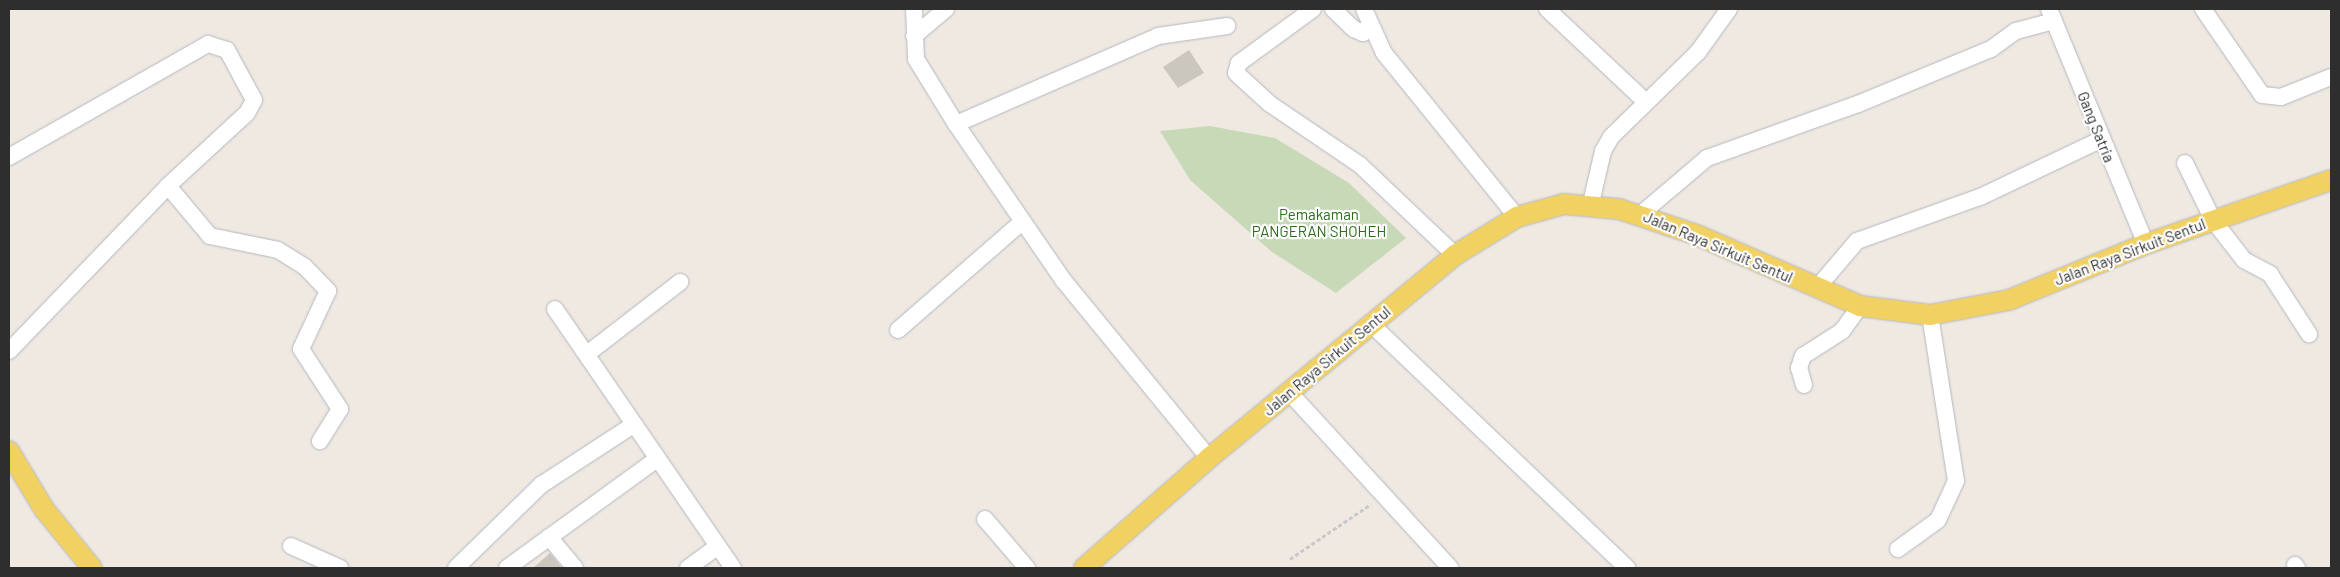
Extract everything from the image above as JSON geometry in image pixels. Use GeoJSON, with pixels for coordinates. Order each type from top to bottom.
{"type":"FeatureCollection","features":[{"type":"Feature","properties":{"kind":"main road","name":"Jalan Raya Sirkuit Sentul"},"geometry":{"type":"LineString","coordinates":[[1084,568],[1209,458],[1455,255],[1517,217],[1564,204],[1591,203],[1641,214],[1860,306],[1930,315],[2009,300],[2146,244],[2331,180]]}},
{"type":"Feature","properties":{"kind":"main road"},"geometry":{"type":"LineString","coordinates":[[9,451],[44,509],[92,568]]}},
{"type":"Feature","properties":{"kind":"street"},"geometry":{"type":"LineString","coordinates":[[914,9],[916,59],[956,124],[1022,222],[1128,363],[1209,458]]}},
{"type":"Feature","properties":{"kind":"street"},"geometry":{"type":"LineString","coordinates":[[914,36],[946,9]]}},
{"type":"Feature","properties":{"kind":"street"},"geometry":{"type":"LineString","coordinates":[[1313,9],[1239,63],[1236,73],[1270,104],[1360,165],[1455,255]]}},
{"type":"Feature","properties":{"kind":"street"},"geometry":{"type":"LineString","coordinates":[[1333,9],[1354,29],[1363,33],[1370,24]]}},
{"type":"Feature","properties":{"kind":"street"},"geometry":{"type":"LineString","coordinates":[[1364,9],[1384,53],[1517,217]]}},
{"type":"Feature","properties":{"kind":"street"},"geometry":{"type":"LineString","coordinates":[[1547,9],[1644,100]]}},
{"type":"Feature","properties":{"kind":"street"},"geometry":{"type":"LineString","coordinates":[[1591,203],[1603,151],[1644,100],[1678,73],[1720,27],[1729,9]]}},
{"type":"Feature","properties":{"kind":"street"},"geometry":{"type":"LineString","coordinates":[[2207,10],[2262,95],[2281,97],[2331,77]]}},
{"type":"Feature","properties":{"kind":"street"},"geometry":{"type":"LineString","coordinates":[[1641,214],[1707,158],[1858,104],[1991,50],[2016,31],[2052,15]]}},
{"type":"Feature","properties":{"kind":"street","name":"Gang Satria"},"geometry":{"type":"LineString","coordinates":[[2052,15],[2100,140],[2146,244]]}},
{"type":"Feature","properties":{"kind":"street"},"geometry":{"type":"LineString","coordinates":[[956,124],[1158,36],[1227,26]]}},
{"type":"Feature","properties":{"kind":"street"},"geometry":{"type":"LineString","coordinates":[[9,157],[197,49],[216,44],[227,50],[239,68],[254,100],[252,106],[168,186],[9,351]]}},
{"type":"Feature","properties":{"kind":"street"},"geometry":{"type":"LineString","coordinates":[[1817,288],[1857,241],[1980,197],[2100,140]]}},
{"type":"Feature","properties":{"kind":"street"},"geometry":{"type":"LineString","coordinates":[[2185,163],[2213,220],[2244,260],[2270,274],[2309,334]]}},
{"type":"Feature","properties":{"kind":"street"},"geometry":{"type":"LineString","coordinates":[[168,186],[210,236],[278,250],[304,266],[328,291],[301,349],[340,408],[320,441]]}},
{"type":"Feature","properties":{"kind":"street"},"geometry":{"type":"LineString","coordinates":[[898,330],[1022,222]]}},
{"type":"Feature","properties":{"kind":"street"},"geometry":{"type":"LineString","coordinates":[[587,354],[680,282]]}},
{"type":"Feature","properties":{"kind":"street"},"geometry":{"type":"LineString","coordinates":[[1804,385],[1799,368],[1803,356],[1842,331],[1860,306]]}},
{"type":"Feature","properties":{"kind":"street"},"geometry":{"type":"LineString","coordinates":[[555,309],[587,354],[635,429],[733,568]]}},
{"type":"Feature","properties":{"kind":"street"},"geometry":{"type":"LineString","coordinates":[[1898,549],[1938,520],[1956,481],[1930,315]]}},
{"type":"Feature","properties":{"kind":"street"},"geometry":{"type":"LineString","coordinates":[[1371,324],[1627,568]]}},
{"type":"Feature","properties":{"kind":"street"},"geometry":{"type":"LineString","coordinates":[[1289,392],[1450,568]]}},
{"type":"Feature","properties":{"kind":"street"},"geometry":{"type":"LineString","coordinates":[[456,568],[541,485],[635,429]]}},
{"type":"Feature","properties":{"kind":"street"},"geometry":{"type":"LineString","coordinates":[[468,568],[545,492],[635,429]]}},
{"type":"Feature","properties":{"kind":"street"},"geometry":{"type":"LineString","coordinates":[[506,568],[657,459]]}},
{"type":"Feature","properties":{"kind":"street"},"geometry":{"type":"LineString","coordinates":[[985,519],[1027,568]]}},
{"type":"Feature","properties":{"kind":"street"},"geometry":{"type":"LineString","coordinates":[[549,537],[575,568]]}},
{"type":"Feature","properties":{"kind":"street"},"geometry":{"type":"LineString","coordinates":[[290,546],[340,568]]}},
{"type":"Feature","properties":{"kind":"street"},"geometry":{"type":"LineString","coordinates":[[688,568],[717,547]]}},
{"type":"Feature","properties":{"kind":"path"},"geometry":{"type":"LineString","coordinates":[[1290,559],[1383,494]]}},
{"type":"Feature","properties":{"kind":"green space","name":"Pemakaman PANGERAN SHOHEH"},"geometry":{"type":"Polygon","coordinates":[[[1210,126],[1275,138],[1349,183],[1406,238],[1336,293],[1272,252],[1190,180],[1160,131],[1210,126]]]}},
{"type":"Feature","properties":{"kind":"building"},"geometry":{"type":"Polygon","coordinates":[[[1189,50],[1204,73],[1178,88],[1163,67],[1189,50]]]}},
{"type":"Feature","properties":{"kind":"building"},"geometry":{"type":"Polygon","coordinates":[[[550,553],[562,568],[533,568],[550,553]]]}}]}
